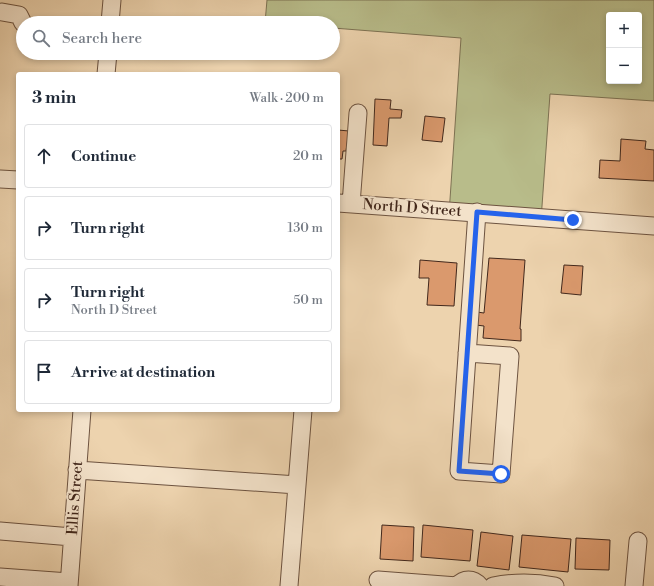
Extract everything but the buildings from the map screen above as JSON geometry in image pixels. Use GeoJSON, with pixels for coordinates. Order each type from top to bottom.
{"type":"FeatureCollection","features":[{"type":"Feature","properties":{"kind":"street"},"geometry":{"type":"LineString","coordinates":[[111,16],[112,0]]}},
{"type":"Feature","properties":{"kind":"street"},"geometry":{"type":"LineString","coordinates":[[2,12],[20,16]]}},
{"type":"Feature","properties":{"kind":"street"},"geometry":{"type":"LineString","coordinates":[[106,72],[107,60]]}},
{"type":"Feature","properties":{"kind":"street"},"geometry":{"type":"LineString","coordinates":[[344,203],[358,113]]}},
{"type":"Feature","properties":{"kind":"street"},"geometry":{"type":"LineString","coordinates":[[0,179],[16,180]]}},
{"type":"Feature","properties":{"kind":"street","name":"North D Street"},"geometry":{"type":"LineString","coordinates":[[344,203],[654,226]]}},
{"type":"Feature","properties":{"kind":"street"},"geometry":{"type":"LineString","coordinates":[[467,353],[510,356],[501,474],[459,471],[467,353],[477,212]]}},
{"type":"Feature","properties":{"kind":"street","name":"Ellis Street"},"geometry":{"type":"LineString","coordinates":[[69,584],[82,412]]}},
{"type":"Feature","properties":{"kind":"street"},"geometry":{"type":"LineString","coordinates":[[289,586],[302,412]]}},
{"type":"Feature","properties":{"kind":"street"},"geometry":{"type":"LineString","coordinates":[[77,470],[297,485]]}},
{"type":"Feature","properties":{"kind":"street"},"geometry":{"type":"LineString","coordinates":[[0,531],[72,537]]}},
{"type":"Feature","properties":{"kind":"street"},"geometry":{"type":"LineString","coordinates":[[634,586],[638,542]]}},
{"type":"Feature","properties":{"kind":"street"},"geometry":{"type":"LineString","coordinates":[[0,577],[69,584]]}},
{"type":"Feature","properties":{"kind":"street"},"geometry":{"type":"LineString","coordinates":[[378,580],[457,586],[460,582],[468,580],[477,583],[480,586]]}},
{"type":"Feature","properties":{"kind":"street"},"geometry":{"type":"LineString","coordinates":[[493,586],[510,583],[527,583],[555,586]]}},
{"type":"Feature","properties":{"kind":"green space"},"geometry":{"type":"Polygon","coordinates":[[[267,0],[654,0],[654,101],[550,94],[541,220],[449,214],[461,38],[340,29],[340,16],[266,16],[267,0]]]}},
{"type":"Feature","properties":{"kind":"route"},"geometry":{"type":"LineString","coordinates":[[501,474],[459,471],[477,212],[573,220]]}}]}
